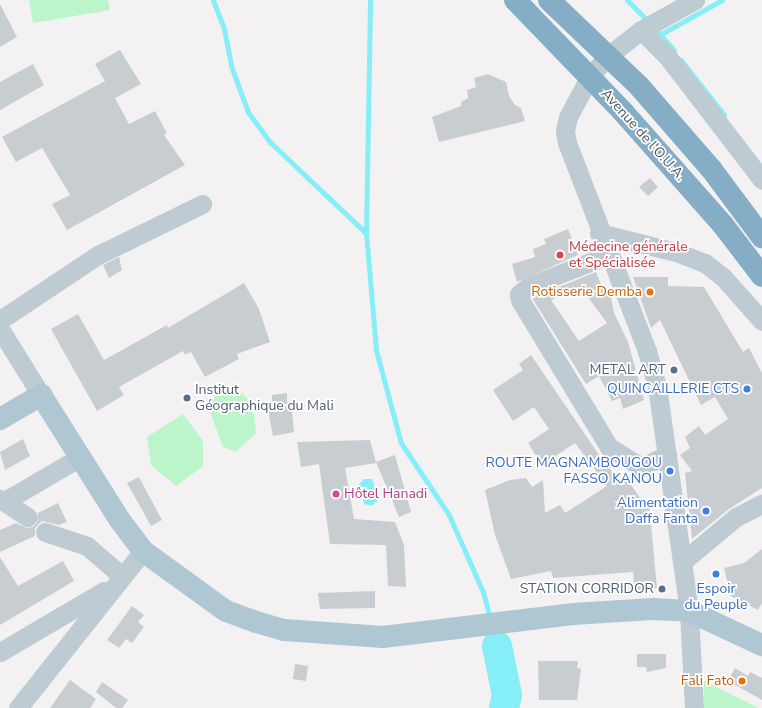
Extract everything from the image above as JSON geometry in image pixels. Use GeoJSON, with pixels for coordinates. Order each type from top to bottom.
{"type":"FeatureCollection","features":[{"type":"Feature","properties":{"kind":"highway","name":"Avenue de l'O.U.A."},"geometry":{"type":"LineString","coordinates":[[515,0],[590,76],[723,224],[762,276]]}},
{"type":"Feature","properties":{"kind":"highway","name":"Avenue de l'O.U.A."},"geometry":{"type":"LineString","coordinates":[[550,0],[608,56],[712,170],[762,237]]}},
{"type":"Feature","properties":{"kind":"main road"},"geometry":{"type":"LineString","coordinates":[[0,419],[41,395],[80,457],[143,551],[226,611],[284,630],[383,637],[432,633],[534,619],[653,610],[689,611],[762,645]]}},
{"type":"Feature","properties":{"kind":"street"},"geometry":{"type":"LineString","coordinates":[[694,708],[689,611],[657,386],[647,351],[599,233],[567,143],[565,130],[568,117],[590,76],[608,56],[641,30],[695,0]]}},
{"type":"Feature","properties":{"kind":"street"},"geometry":{"type":"LineString","coordinates":[[641,30],[667,56],[762,180]]}},
{"type":"Feature","properties":{"kind":"street"},"geometry":{"type":"LineString","coordinates":[[0,320],[98,255],[202,204]]}},
{"type":"Feature","properties":{"kind":"street"},"geometry":{"type":"LineString","coordinates":[[599,233],[676,252],[705,263],[723,277],[762,321]]}},
{"type":"Feature","properties":{"kind":"street"},"geometry":{"type":"LineString","coordinates":[[608,255],[529,286],[519,294],[520,300],[609,447],[641,467],[667,455]]}},
{"type":"Feature","properties":{"kind":"street"},"geometry":{"type":"LineString","coordinates":[[0,329],[41,395]]}},
{"type":"Feature","properties":{"kind":"street"},"geometry":{"type":"LineString","coordinates":[[28,517],[3,500],[80,457]]}},
{"type":"Feature","properties":{"kind":"street"},"geometry":{"type":"LineString","coordinates":[[682,562],[736,518],[762,504]]}},
{"type":"Feature","properties":{"kind":"street"},"geometry":{"type":"LineString","coordinates":[[45,532],[87,546],[118,581]]}},
{"type":"Feature","properties":{"kind":"street"},"geometry":{"type":"LineString","coordinates":[[18,708],[143,551]]}},
{"type":"Feature","properties":{"kind":"street"},"geometry":{"type":"LineString","coordinates":[[0,652],[118,581]]}},
{"type":"Feature","properties":{"kind":"green space"},"geometry":{"type":"Polygon","coordinates":[[[29,0],[108,0],[110,10],[33,23],[29,0]]]}},
{"type":"Feature","properties":{"kind":"green space"},"geometry":{"type":"Polygon","coordinates":[[[228,388],[241,392],[250,402],[254,415],[256,433],[236,452],[223,447],[206,401],[228,388]]]}},
{"type":"Feature","properties":{"kind":"green space"},"geometry":{"type":"Polygon","coordinates":[[[183,414],[203,441],[203,466],[176,486],[151,465],[147,437],[183,414]]]}},
{"type":"Feature","properties":{"kind":"green space"},"geometry":{"type":"Polygon","coordinates":[[[704,681],[759,708],[704,708],[704,681]]]}},
{"type":"Feature","properties":{"kind":"water"},"geometry":{"type":"Polygon","coordinates":[[[364,479],[372,479],[379,499],[372,506],[364,504],[359,484],[364,479]]]}},
{"type":"Feature","properties":{"kind":"building"},"geometry":{"type":"Polygon","coordinates":[[[0,4],[17,37],[0,47],[0,4]]]}},
{"type":"Feature","properties":{"kind":"building"},"geometry":{"type":"Polygon","coordinates":[[[120,50],[141,84],[115,98],[129,124],[155,111],[167,133],[164,135],[185,165],[67,230],[52,204],[70,195],[42,148],[16,162],[2,137],[105,81],[95,64],[120,50]]]}},
{"type":"Feature","properties":{"kind":"building"},"geometry":{"type":"Polygon","coordinates":[[[33,64],[44,85],[0,110],[0,82],[33,64]]]}},
{"type":"Feature","properties":{"kind":"building"},"geometry":{"type":"Polygon","coordinates":[[[488,74],[506,82],[509,96],[515,105],[521,108],[525,121],[439,142],[432,117],[461,106],[461,102],[468,98],[467,90],[476,87],[474,78],[488,74]]]}},
{"type":"Feature","properties":{"kind":"building"},"geometry":{"type":"Polygon","coordinates":[[[650,178],[658,187],[648,196],[639,187],[650,178]]]}},
{"type":"Feature","properties":{"kind":"building","name":"Médecine générale et Spécialisée"},"geometry":{"type":"Polygon","coordinates":[[[568,229],[578,255],[517,282],[512,264],[535,257],[533,249],[546,244],[544,239],[568,229]]]}},
{"type":"Feature","properties":{"kind":"building"},"geometry":{"type":"Polygon","coordinates":[[[119,257],[122,270],[109,278],[103,265],[119,257]]]}},
{"type":"Feature","properties":{"kind":"building"},"geometry":{"type":"Polygon","coordinates":[[[596,272],[605,295],[610,292],[614,313],[628,342],[644,400],[623,409],[620,398],[612,401],[599,376],[586,384],[532,298],[596,272]],[[582,289],[551,300],[579,341],[607,323],[582,289]]]}},
{"type":"Feature","properties":{"kind":"building"},"geometry":{"type":"Polygon","coordinates":[[[633,277],[668,277],[668,286],[704,287],[743,352],[749,348],[762,373],[762,488],[729,509],[692,539],[685,473],[692,471],[680,455],[690,448],[685,437],[699,426],[705,435],[728,419],[715,397],[701,405],[660,320],[651,328],[633,277]]]}},
{"type":"Feature","properties":{"kind":"building"},"geometry":{"type":"Polygon","coordinates":[[[244,283],[259,309],[270,342],[237,354],[239,359],[205,377],[191,352],[185,355],[183,351],[119,387],[124,395],[97,411],[51,329],[78,314],[104,360],[167,325],[168,328],[244,283]]]}},
{"type":"Feature","properties":{"kind":"building"},"geometry":{"type":"Polygon","coordinates":[[[531,355],[597,452],[618,479],[624,475],[645,505],[649,504],[657,588],[635,590],[633,572],[553,578],[551,571],[511,579],[495,535],[485,490],[510,480],[526,478],[532,487],[543,480],[545,513],[560,505],[565,513],[607,486],[575,443],[542,465],[528,443],[549,429],[534,407],[513,421],[493,390],[523,370],[519,364],[531,355]]]}},
{"type":"Feature","properties":{"kind":"building"},"geometry":{"type":"Polygon","coordinates":[[[287,393],[287,402],[291,402],[294,432],[273,436],[267,405],[272,404],[272,395],[287,393]]]}},
{"type":"Feature","properties":{"kind":"building"},"geometry":{"type":"Polygon","coordinates":[[[23,439],[30,456],[5,470],[0,452],[23,439]]]}},
{"type":"Feature","properties":{"kind":"building","name":"Hôtel Hanadi"},"geometry":{"type":"Polygon","coordinates":[[[370,440],[376,463],[345,468],[354,519],[395,522],[404,545],[406,587],[388,586],[386,545],[330,544],[319,464],[301,467],[297,442],[370,440]]]}},
{"type":"Feature","properties":{"kind":"building"},"geometry":{"type":"Polygon","coordinates":[[[395,455],[411,512],[399,517],[376,462],[395,455]]]}},
{"type":"Feature","properties":{"kind":"building"},"geometry":{"type":"Polygon","coordinates":[[[139,477],[162,520],[151,526],[127,483],[139,477]]]}},
{"type":"Feature","properties":{"kind":"building"},"geometry":{"type":"Polygon","coordinates":[[[58,503],[67,522],[59,525],[42,521],[35,528],[35,536],[0,552],[0,530],[16,523],[27,528],[33,527],[37,523],[38,513],[58,503]]]}},
{"type":"Feature","properties":{"kind":"building"},"geometry":{"type":"Polygon","coordinates":[[[762,549],[762,603],[758,610],[731,596],[724,568],[744,563],[762,549]]]}},
{"type":"Feature","properties":{"kind":"building"},"geometry":{"type":"Polygon","coordinates":[[[0,557],[18,586],[63,561],[74,581],[0,625],[0,557]]]}},
{"type":"Feature","properties":{"kind":"building"},"geometry":{"type":"Polygon","coordinates":[[[375,591],[375,608],[320,609],[318,593],[375,591]]]}},
{"type":"Feature","properties":{"kind":"building"},"geometry":{"type":"Polygon","coordinates":[[[132,606],[144,615],[138,622],[144,627],[132,643],[126,639],[119,648],[107,640],[132,606]]]}},
{"type":"Feature","properties":{"kind":"building"},"geometry":{"type":"Polygon","coordinates":[[[637,654],[666,654],[666,668],[647,672],[646,667],[637,667],[637,654]]]}},
{"type":"Feature","properties":{"kind":"building"},"geometry":{"type":"Polygon","coordinates":[[[538,661],[578,661],[577,668],[581,669],[577,700],[539,700],[538,661]]]}},
{"type":"Feature","properties":{"kind":"building"},"geometry":{"type":"Polygon","coordinates":[[[295,664],[308,666],[306,681],[293,679],[295,664]]]}},
{"type":"Feature","properties":{"kind":"building"},"geometry":{"type":"Polygon","coordinates":[[[735,668],[748,676],[750,672],[762,678],[762,700],[728,681],[735,668]]]}},
{"type":"Feature","properties":{"kind":"building"},"geometry":{"type":"Polygon","coordinates":[[[70,680],[96,699],[90,708],[50,708],[70,680]]]}},
{"type":"Feature","properties":{"kind":"building"},"geometry":{"type":"Polygon","coordinates":[[[102,682],[128,700],[122,708],[116,708],[96,692],[102,682]]]}},
{"type":"Feature","properties":{"kind":"waterway"},"geometry":{"type":"LineString","coordinates":[[213,0],[224,29],[231,66],[248,112],[270,142],[366,233],[376,350],[401,443],[449,515],[483,592],[490,618]]}},
{"type":"Feature","properties":{"kind":"waterway"},"geometry":{"type":"LineString","coordinates":[[366,233],[370,0]]}},
{"type":"Feature","properties":{"kind":"waterway"},"geometry":{"type":"LineString","coordinates":[[627,0],[649,22]]}},
{"type":"Feature","properties":{"kind":"waterway"},"geometry":{"type":"LineString","coordinates":[[661,34],[722,0]]}},
{"type":"Feature","properties":{"kind":"waterway"},"geometry":{"type":"LineString","coordinates":[[654,28],[674,50]]}},
{"type":"Feature","properties":{"kind":"waterway"},"geometry":{"type":"LineString","coordinates":[[681,60],[724,115]]}},
{"type":"Feature","properties":{"kind":"waterway"},"geometry":{"type":"LineString","coordinates":[[493,628],[497,646]]}},
{"type":"Feature","properties":{"kind":"waterway"},"geometry":{"type":"LineString","coordinates":[[497,646],[507,695],[504,708]]}},
{"type":"Feature","properties":{"kind":"place","name":"Médecine générale et Spécialisée"},"geometry":{"type":"Point","coordinates":[560,255]}},
{"type":"Feature","properties":{"kind":"place","name":"Rotisserie Demba"},"geometry":{"type":"Point","coordinates":[650,292]}},
{"type":"Feature","properties":{"kind":"place","name":"METAL ART"},"geometry":{"type":"Point","coordinates":[674,370]}},
{"type":"Feature","properties":{"kind":"place","name":"QUINCAILLERIE CTS"},"geometry":{"type":"Point","coordinates":[747,389]}},
{"type":"Feature","properties":{"kind":"place","name":"Institut Géographique du Mali"},"geometry":{"type":"Point","coordinates":[187,398]}},
{"type":"Feature","properties":{"kind":"place","name":"ROUTE MAGNAMBOUGOU FASSO KANOU"},"geometry":{"type":"Point","coordinates":[670,471]}},
{"type":"Feature","properties":{"kind":"place","name":"Hôtel Hanadi"},"geometry":{"type":"Point","coordinates":[336,494]}},
{"type":"Feature","properties":{"kind":"place","name":"Alimentation Daffa Fanta"},"geometry":{"type":"Point","coordinates":[706,511]}},
{"type":"Feature","properties":{"kind":"place","name":"Espoir du Peuple"},"geometry":{"type":"Point","coordinates":[716,574]}},
{"type":"Feature","properties":{"kind":"place","name":"STATION CORRIDOR"},"geometry":{"type":"Point","coordinates":[662,589]}},
{"type":"Feature","properties":{"kind":"place","name":"Fali Fato"},"geometry":{"type":"Point","coordinates":[742,681]}}]}
